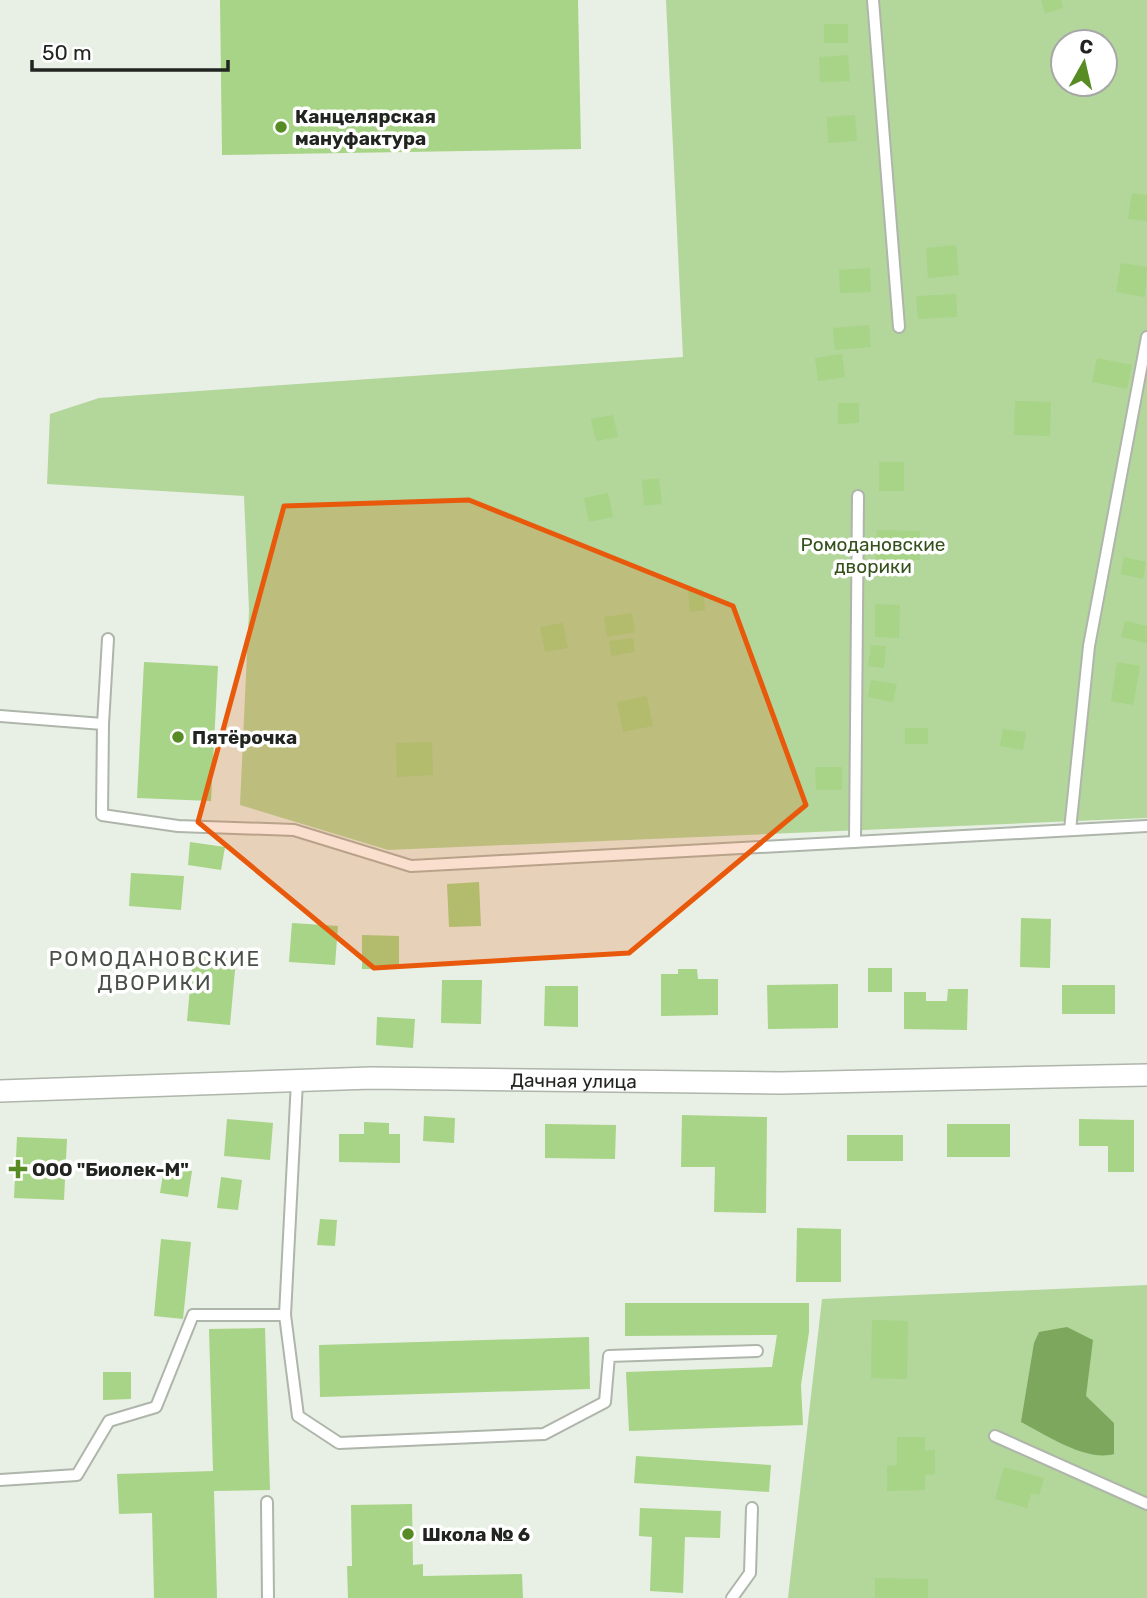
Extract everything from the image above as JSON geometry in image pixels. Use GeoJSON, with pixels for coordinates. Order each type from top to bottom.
{"type":"FeatureCollection","features":[{"type":"Feature","properties":{"kind":"street","name":"Дачная улица"},"geometry":{"type":"LineString","coordinates":[[0,1091],[371,1078],[780,1083],[1147,1075]]}},
{"type":"Feature","properties":{"kind":"lane"},"geometry":{"type":"LineString","coordinates":[[873,0],[899,327]]}},
{"type":"Feature","properties":{"kind":"lane"},"geometry":{"type":"LineString","coordinates":[[1070,830],[1089,646],[1147,337]]}},
{"type":"Feature","properties":{"kind":"lane"},"geometry":{"type":"LineString","coordinates":[[855,842],[858,496]]}},
{"type":"Feature","properties":{"kind":"lane"},"geometry":{"type":"LineString","coordinates":[[108,639],[103,724],[102,815],[178,826],[294,830],[411,866],[1147,826]]}},
{"type":"Feature","properties":{"kind":"lane"},"geometry":{"type":"LineString","coordinates":[[0,716],[103,724]]}},
{"type":"Feature","properties":{"kind":"lane"},"geometry":{"type":"LineString","coordinates":[[298,1081],[285,1315],[298,1416],[339,1443],[544,1434],[605,1402],[609,1356],[757,1351]]}},
{"type":"Feature","properties":{"kind":"lane"},"geometry":{"type":"LineString","coordinates":[[0,1480],[77,1475],[108,1421],[156,1407],[193,1315],[285,1315]]}},
{"type":"Feature","properties":{"kind":"lane"},"geometry":{"type":"LineString","coordinates":[[995,1436],[1147,1504]]}},
{"type":"Feature","properties":{"kind":"lane"},"geometry":{"type":"LineString","coordinates":[[267,1502],[268,1598]]}},
{"type":"Feature","properties":{"kind":"lane"},"geometry":{"type":"LineString","coordinates":[[732,1598],[750,1573],[752,1507]]}},
{"type":"Feature","properties":{"kind":"highlighted area"},"geometry":{"type":"Polygon","coordinates":[[[469,500],[733,606],[806,805],[629,953],[374,968],[198,822],[284,506],[469,500]]]}},
{"type":"Feature","properties":{"kind":"green space","name":"Ромодановские дворики"},"geometry":{"type":"Polygon","coordinates":[[[666,0],[1147,0],[1147,818],[388,850],[240,805],[249,610],[244,496],[47,484],[50,414],[99,398],[683,357],[666,0]]]}},
{"type":"Feature","properties":{"kind":"green space"},"geometry":{"type":"Polygon","coordinates":[[[1147,1285],[1147,1598],[788,1598],[822,1299],[1147,1285]]]}},
{"type":"Feature","properties":{"kind":"shaded area"},"geometry":{"type":"Polygon","coordinates":[[[1067,1327],[1093,1340],[1086,1396],[1114,1423],[1114,1454],[1079,1451],[1021,1422],[1034,1343],[1039,1332],[1067,1327]]]}},
{"type":"Feature","properties":{"kind":"building"},"geometry":{"type":"Polygon","coordinates":[[[220,0],[578,0],[581,149],[222,155],[220,0]]]}},
{"type":"Feature","properties":{"kind":"building"},"geometry":{"type":"Polygon","coordinates":[[[1041,0],[1061,0],[1063,8],[1045,13],[1041,0]]]}},
{"type":"Feature","properties":{"kind":"building"},"geometry":{"type":"Polygon","coordinates":[[[824,24],[848,24],[848,43],[824,43],[824,24]]]}},
{"type":"Feature","properties":{"kind":"building"},"geometry":{"type":"Polygon","coordinates":[[[848,55],[850,81],[820,82],[819,57],[848,55]]]}},
{"type":"Feature","properties":{"kind":"building"},"geometry":{"type":"Polygon","coordinates":[[[855,115],[857,141],[828,143],[827,117],[855,115]]]}},
{"type":"Feature","properties":{"kind":"building"},"geometry":{"type":"Polygon","coordinates":[[[1132,193],[1147,195],[1147,221],[1128,219],[1132,193]]]}},
{"type":"Feature","properties":{"kind":"building"},"geometry":{"type":"Polygon","coordinates":[[[956,245],[959,275],[928,278],[926,248],[956,245]]]}},
{"type":"Feature","properties":{"kind":"building"},"geometry":{"type":"Polygon","coordinates":[[[1121,263],[1147,267],[1145,297],[1116,292],[1121,263]]]}},
{"type":"Feature","properties":{"kind":"building"},"geometry":{"type":"Polygon","coordinates":[[[870,268],[871,292],[840,293],[839,270],[870,268]]]}},
{"type":"Feature","properties":{"kind":"building"},"geometry":{"type":"Polygon","coordinates":[[[956,294],[957,317],[918,319],[916,296],[956,294]]]}},
{"type":"Feature","properties":{"kind":"building"},"geometry":{"type":"Polygon","coordinates":[[[869,325],[871,347],[835,350],[833,328],[869,325]]]}},
{"type":"Feature","properties":{"kind":"building"},"geometry":{"type":"Polygon","coordinates":[[[842,354],[845,377],[818,381],[815,358],[842,354]]]}},
{"type":"Feature","properties":{"kind":"building"},"geometry":{"type":"Polygon","coordinates":[[[1097,358],[1132,365],[1127,389],[1092,382],[1097,358]]]}},
{"type":"Feature","properties":{"kind":"building"},"geometry":{"type":"Polygon","coordinates":[[[1015,401],[1051,402],[1050,436],[1014,435],[1015,401]]]}},
{"type":"Feature","properties":{"kind":"building"},"geometry":{"type":"Polygon","coordinates":[[[838,403],[859,403],[859,423],[838,424],[838,403]]]}},
{"type":"Feature","properties":{"kind":"building"},"geometry":{"type":"Polygon","coordinates":[[[613,415],[618,437],[596,441],[591,419],[613,415]]]}},
{"type":"Feature","properties":{"kind":"building"},"geometry":{"type":"Polygon","coordinates":[[[879,462],[904,462],[904,491],[879,491],[879,462]]]}},
{"type":"Feature","properties":{"kind":"building"},"geometry":{"type":"Polygon","coordinates":[[[659,478],[662,504],[644,506],[642,480],[659,478]]]}},
{"type":"Feature","properties":{"kind":"building"},"geometry":{"type":"Polygon","coordinates":[[[608,493],[613,517],[589,522],[584,498],[608,493]]]}},
{"type":"Feature","properties":{"kind":"building"},"geometry":{"type":"Polygon","coordinates":[[[877,530],[920,531],[920,560],[876,559],[877,530]]]}},
{"type":"Feature","properties":{"kind":"building"},"geometry":{"type":"Polygon","coordinates":[[[1124,557],[1146,562],[1143,579],[1121,574],[1124,557]]]}},
{"type":"Feature","properties":{"kind":"building"},"geometry":{"type":"Polygon","coordinates":[[[703,589],[705,610],[690,612],[688,591],[703,589]]]}},
{"type":"Feature","properties":{"kind":"building"},"geometry":{"type":"Polygon","coordinates":[[[875,604],[900,605],[899,638],[875,637],[875,604]]]}},
{"type":"Feature","properties":{"kind":"building"},"geometry":{"type":"Polygon","coordinates":[[[632,613],[635,632],[607,637],[604,617],[632,613]]]}},
{"type":"Feature","properties":{"kind":"building"},"geometry":{"type":"Polygon","coordinates":[[[1125,621],[1147,626],[1147,643],[1121,637],[1125,621]]]}},
{"type":"Feature","properties":{"kind":"building"},"geometry":{"type":"Polygon","coordinates":[[[563,623],[568,648],[545,652],[540,627],[563,623]]]}},
{"type":"Feature","properties":{"kind":"building"},"geometry":{"type":"Polygon","coordinates":[[[633,638],[635,652],[611,656],[609,641],[633,638]]]}},
{"type":"Feature","properties":{"kind":"building"},"geometry":{"type":"Polygon","coordinates":[[[871,645],[886,646],[884,668],[868,666],[871,645]]]}},
{"type":"Feature","properties":{"kind":"building","name":"Пятёрочка"},"geometry":{"type":"Polygon","coordinates":[[[144,662],[218,666],[211,801],[137,798],[144,662]]]}},
{"type":"Feature","properties":{"kind":"building"},"geometry":{"type":"Polygon","coordinates":[[[1117,662],[1140,666],[1133,705],[1111,701],[1117,662]]]}},
{"type":"Feature","properties":{"kind":"building"},"geometry":{"type":"Polygon","coordinates":[[[871,680],[897,684],[893,702],[868,697],[871,680]]]}},
{"type":"Feature","properties":{"kind":"building"},"geometry":{"type":"Polygon","coordinates":[[[647,696],[653,726],[623,732],[617,702],[647,696]]]}},
{"type":"Feature","properties":{"kind":"building"},"geometry":{"type":"Polygon","coordinates":[[[905,728],[928,728],[928,744],[905,744],[905,728]]]}},
{"type":"Feature","properties":{"kind":"building"},"geometry":{"type":"Polygon","coordinates":[[[1003,729],[1026,732],[1023,750],[1000,746],[1003,729]]]}},
{"type":"Feature","properties":{"kind":"building"},"geometry":{"type":"Polygon","coordinates":[[[432,742],[433,775],[397,777],[396,743],[432,742]]]}},
{"type":"Feature","properties":{"kind":"building"},"geometry":{"type":"Polygon","coordinates":[[[815,767],[842,767],[842,790],[816,790],[815,767]]]}},
{"type":"Feature","properties":{"kind":"building"},"geometry":{"type":"Polygon","coordinates":[[[190,842],[225,847],[221,870],[188,865],[190,842]]]}},
{"type":"Feature","properties":{"kind":"building"},"geometry":{"type":"Polygon","coordinates":[[[131,873],[184,876],[181,910],[129,906],[131,873]]]}},
{"type":"Feature","properties":{"kind":"building"},"geometry":{"type":"Polygon","coordinates":[[[479,882],[481,926],[449,927],[447,884],[479,882]]]}},
{"type":"Feature","properties":{"kind":"building"},"geometry":{"type":"Polygon","coordinates":[[[1021,918],[1051,919],[1050,968],[1020,967],[1021,918]]]}},
{"type":"Feature","properties":{"kind":"building"},"geometry":{"type":"Polygon","coordinates":[[[292,923],[338,926],[335,965],[289,962],[292,923]]]}},
{"type":"Feature","properties":{"kind":"building"},"geometry":{"type":"Polygon","coordinates":[[[362,935],[399,936],[399,969],[362,969],[362,935]]]}},
{"type":"Feature","properties":{"kind":"building"},"geometry":{"type":"Polygon","coordinates":[[[193,955],[236,959],[230,1025],[187,1021],[193,955]]]}},
{"type":"Feature","properties":{"kind":"building"},"geometry":{"type":"Polygon","coordinates":[[[868,968],[892,968],[892,992],[868,992],[868,968]]]}},
{"type":"Feature","properties":{"kind":"building"},"geometry":{"type":"Polygon","coordinates":[[[678,969],[697,969],[698,979],[718,979],[718,1015],[661,1016],[661,974],[678,974],[678,969]]]}},
{"type":"Feature","properties":{"kind":"building"},"geometry":{"type":"Polygon","coordinates":[[[442,980],[482,980],[481,1024],[441,1023],[442,980]]]}},
{"type":"Feature","properties":{"kind":"building"},"geometry":{"type":"Polygon","coordinates":[[[838,984],[838,1028],[768,1029],[767,985],[838,984]]]}},
{"type":"Feature","properties":{"kind":"building"},"geometry":{"type":"Polygon","coordinates":[[[1062,985],[1115,985],[1115,1014],[1062,1014],[1062,985]]]}},
{"type":"Feature","properties":{"kind":"building"},"geometry":{"type":"Polygon","coordinates":[[[545,986],[578,986],[578,1027],[544,1026],[545,986]]]}},
{"type":"Feature","properties":{"kind":"building"},"geometry":{"type":"Polygon","coordinates":[[[948,989],[968,989],[967,1030],[904,1029],[904,992],[926,992],[926,1001],[947,1001],[948,989]]]}},
{"type":"Feature","properties":{"kind":"building"},"geometry":{"type":"Polygon","coordinates":[[[377,1017],[415,1019],[413,1048],[376,1045],[377,1017]]]}},
{"type":"Feature","properties":{"kind":"building"},"geometry":{"type":"Polygon","coordinates":[[[682,1115],[767,1117],[766,1213],[714,1212],[715,1167],[681,1167],[682,1115]]]}},
{"type":"Feature","properties":{"kind":"building"},"geometry":{"type":"Polygon","coordinates":[[[424,1116],[455,1118],[454,1143],[423,1141],[424,1116]]]}},
{"type":"Feature","properties":{"kind":"building"},"geometry":{"type":"Polygon","coordinates":[[[227,1119],[273,1123],[270,1160],[224,1156],[227,1119]]]}},
{"type":"Feature","properties":{"kind":"building"},"geometry":{"type":"Polygon","coordinates":[[[1079,1119],[1134,1120],[1134,1172],[1108,1172],[1108,1146],[1079,1146],[1079,1119]]]}},
{"type":"Feature","properties":{"kind":"building"},"geometry":{"type":"Polygon","coordinates":[[[364,1122],[389,1123],[389,1134],[400,1134],[400,1163],[339,1162],[339,1134],[364,1134],[364,1122]]]}},
{"type":"Feature","properties":{"kind":"building"},"geometry":{"type":"Polygon","coordinates":[[[545,1124],[616,1125],[615,1159],[545,1158],[545,1124]]]}},
{"type":"Feature","properties":{"kind":"building"},"geometry":{"type":"Polygon","coordinates":[[[947,1124],[1010,1124],[1010,1157],[947,1157],[947,1124]]]}},
{"type":"Feature","properties":{"kind":"building"},"geometry":{"type":"Polygon","coordinates":[[[847,1135],[903,1135],[903,1161],[847,1161],[847,1135]]]}},
{"type":"Feature","properties":{"kind":"building"},"geometry":{"type":"Polygon","coordinates":[[[17,1137],[67,1139],[64,1200],[14,1198],[17,1137]]]}},
{"type":"Feature","properties":{"kind":"building"},"geometry":{"type":"Polygon","coordinates":[[[164,1168],[192,1171],[188,1197],[160,1193],[164,1168]]]}},
{"type":"Feature","properties":{"kind":"building"},"geometry":{"type":"Polygon","coordinates":[[[221,1177],[242,1180],[238,1210],[217,1208],[221,1177]]]}},
{"type":"Feature","properties":{"kind":"building"},"geometry":{"type":"Polygon","coordinates":[[[320,1219],[337,1220],[335,1246],[317,1245],[320,1219]]]}},
{"type":"Feature","properties":{"kind":"building"},"geometry":{"type":"Polygon","coordinates":[[[797,1228],[841,1229],[841,1282],[796,1282],[797,1228]]]}},
{"type":"Feature","properties":{"kind":"building"},"geometry":{"type":"Polygon","coordinates":[[[161,1239],[191,1242],[183,1319],[154,1316],[161,1239]]]}},
{"type":"Feature","properties":{"kind":"building"},"geometry":{"type":"Polygon","coordinates":[[[625,1303],[809,1303],[809,1332],[801,1385],[803,1425],[629,1431],[626,1372],[772,1367],[777,1335],[625,1336],[625,1303]]]}},
{"type":"Feature","properties":{"kind":"building"},"geometry":{"type":"Polygon","coordinates":[[[872,1320],[908,1321],[907,1379],[871,1378],[872,1320]]]}},
{"type":"Feature","properties":{"kind":"building"},"geometry":{"type":"Polygon","coordinates":[[[265,1328],[270,1490],[214,1491],[217,1598],[154,1598],[152,1513],[119,1514],[117,1474],[213,1471],[209,1329],[265,1328]]]}},
{"type":"Feature","properties":{"kind":"building"},"geometry":{"type":"Polygon","coordinates":[[[589,1337],[590,1389],[320,1397],[319,1345],[589,1337]]]}},
{"type":"Feature","properties":{"kind":"building"},"geometry":{"type":"Polygon","coordinates":[[[103,1372],[131,1372],[131,1399],[103,1400],[103,1372]]]}},
{"type":"Feature","properties":{"kind":"building"},"geometry":{"type":"Polygon","coordinates":[[[897,1437],[925,1437],[925,1451],[935,1450],[935,1474],[925,1475],[925,1490],[887,1491],[887,1466],[897,1465],[897,1437]]]}},
{"type":"Feature","properties":{"kind":"building"},"geometry":{"type":"Polygon","coordinates":[[[636,1456],[771,1465],[769,1492],[634,1483],[636,1456]]]}},
{"type":"Feature","properties":{"kind":"building"},"geometry":{"type":"Polygon","coordinates":[[[1004,1467],[1044,1478],[1039,1495],[1031,1493],[1027,1508],[995,1499],[1004,1467]]]}},
{"type":"Feature","properties":{"kind":"building"},"geometry":{"type":"Polygon","coordinates":[[[412,1504],[413,1565],[423,1564],[423,1576],[522,1574],[523,1598],[348,1598],[347,1566],[352,1566],[351,1505],[412,1504]]]}},
{"type":"Feature","properties":{"kind":"building"},"geometry":{"type":"Polygon","coordinates":[[[640,1508],[721,1511],[720,1538],[685,1537],[683,1593],[650,1591],[652,1537],[639,1536],[640,1508]]]}},
{"type":"Feature","properties":{"kind":"building"},"geometry":{"type":"Polygon","coordinates":[[[875,1578],[928,1579],[928,1598],[875,1598],[875,1578]]]}},
{"type":"Feature","properties":{"kind":"place","name":"Канцелярская мануфактура"},"geometry":{"type":"Point","coordinates":[281,127]}},
{"type":"Feature","properties":{"kind":"place","name":"Пятёрочка"},"geometry":{"type":"Point","coordinates":[178,737]}},
{"type":"Feature","properties":{"kind":"place","name":"ООО \"Биолек-М\""},"geometry":{"type":"Point","coordinates":[18,1169]}},
{"type":"Feature","properties":{"kind":"place","name":"Школа № 6"},"geometry":{"type":"Point","coordinates":[408,1534]}},
{"type":"Feature","properties":{"kind":"district","name":"РОМОДАНОВСКИЕ ДВОРИКИ"},"geometry":{"type":"Point","coordinates":[155,971]}}]}
